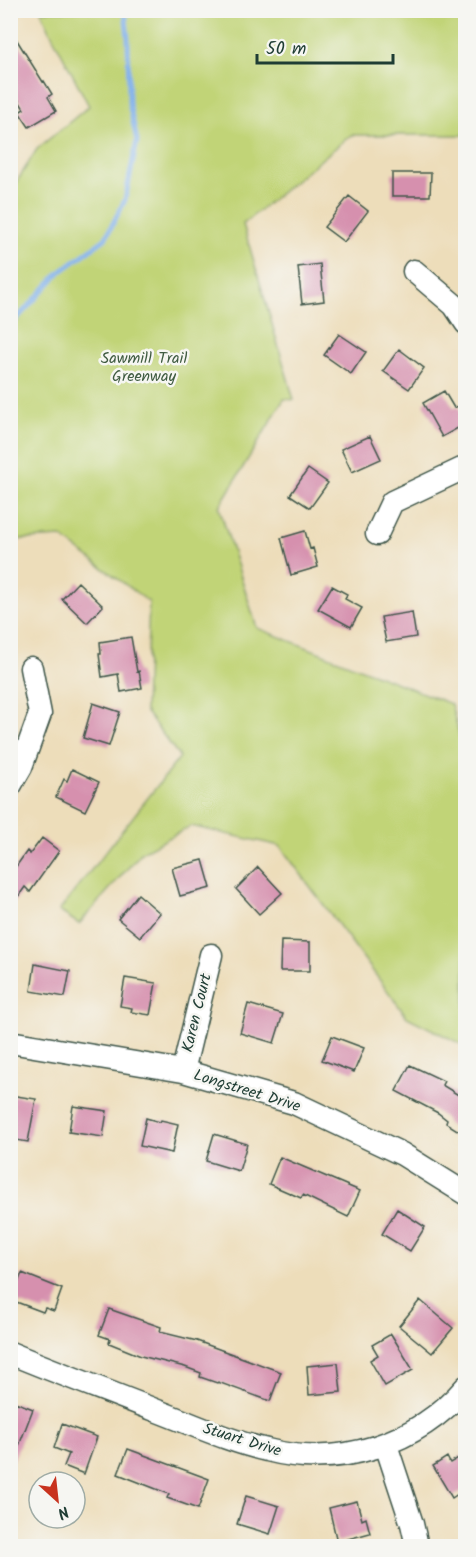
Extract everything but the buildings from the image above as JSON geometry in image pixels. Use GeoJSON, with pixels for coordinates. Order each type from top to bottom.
{"type":"FeatureCollection","features":[{"type":"Feature","properties":{"kind":"street"},"geometry":{"type":"LineString","coordinates":[[414,271],[454,305],[465,323]]}},
{"type":"Feature","properties":{"kind":"street"},"geometry":{"type":"LineString","coordinates":[[377,534],[392,502],[465,467]]}},
{"type":"Feature","properties":{"kind":"street"},"geometry":{"type":"LineString","coordinates":[[10,786],[21,767],[40,714],[31,668]]}},
{"type":"Feature","properties":{"kind":"street","name":"Karen Court"},"geometry":{"type":"LineString","coordinates":[[183,1071],[211,956]]}},
{"type":"Feature","properties":{"kind":"street","name":"Longstreet Drive"},"geometry":{"type":"LineString","coordinates":[[10,1042],[183,1071],[294,1103],[402,1154],[465,1194]]}},
{"type":"Feature","properties":{"kind":"street","name":"Stuart Drive"},"geometry":{"type":"LineString","coordinates":[[10,1353],[228,1439],[270,1451],[299,1456],[328,1456],[361,1452],[386,1444],[411,1432],[434,1416],[465,1386]]}},
{"type":"Feature","properties":{"kind":"street"},"geometry":{"type":"LineString","coordinates":[[386,1444],[417,1546]]}},
{"type":"Feature","properties":{"kind":"green space","name":"Sawmill Trail Greenway"},"geometry":{"type":"Polygon","coordinates":[[[41,11],[465,11],[465,135],[351,135],[243,224],[294,400],[284,399],[219,507],[257,628],[451,704],[466,759],[465,1046],[407,1017],[280,846],[191,826],[142,852],[79,924],[59,911],[180,757],[145,711],[149,602],[61,537],[11,540],[11,191],[37,149],[89,106],[41,11]]]}},
{"type":"Feature","properties":{"kind":"waterway"},"geometry":{"type":"LineString","coordinates":[[10,326],[60,272],[105,239],[125,200],[137,141],[129,103],[125,10]]}}]}
